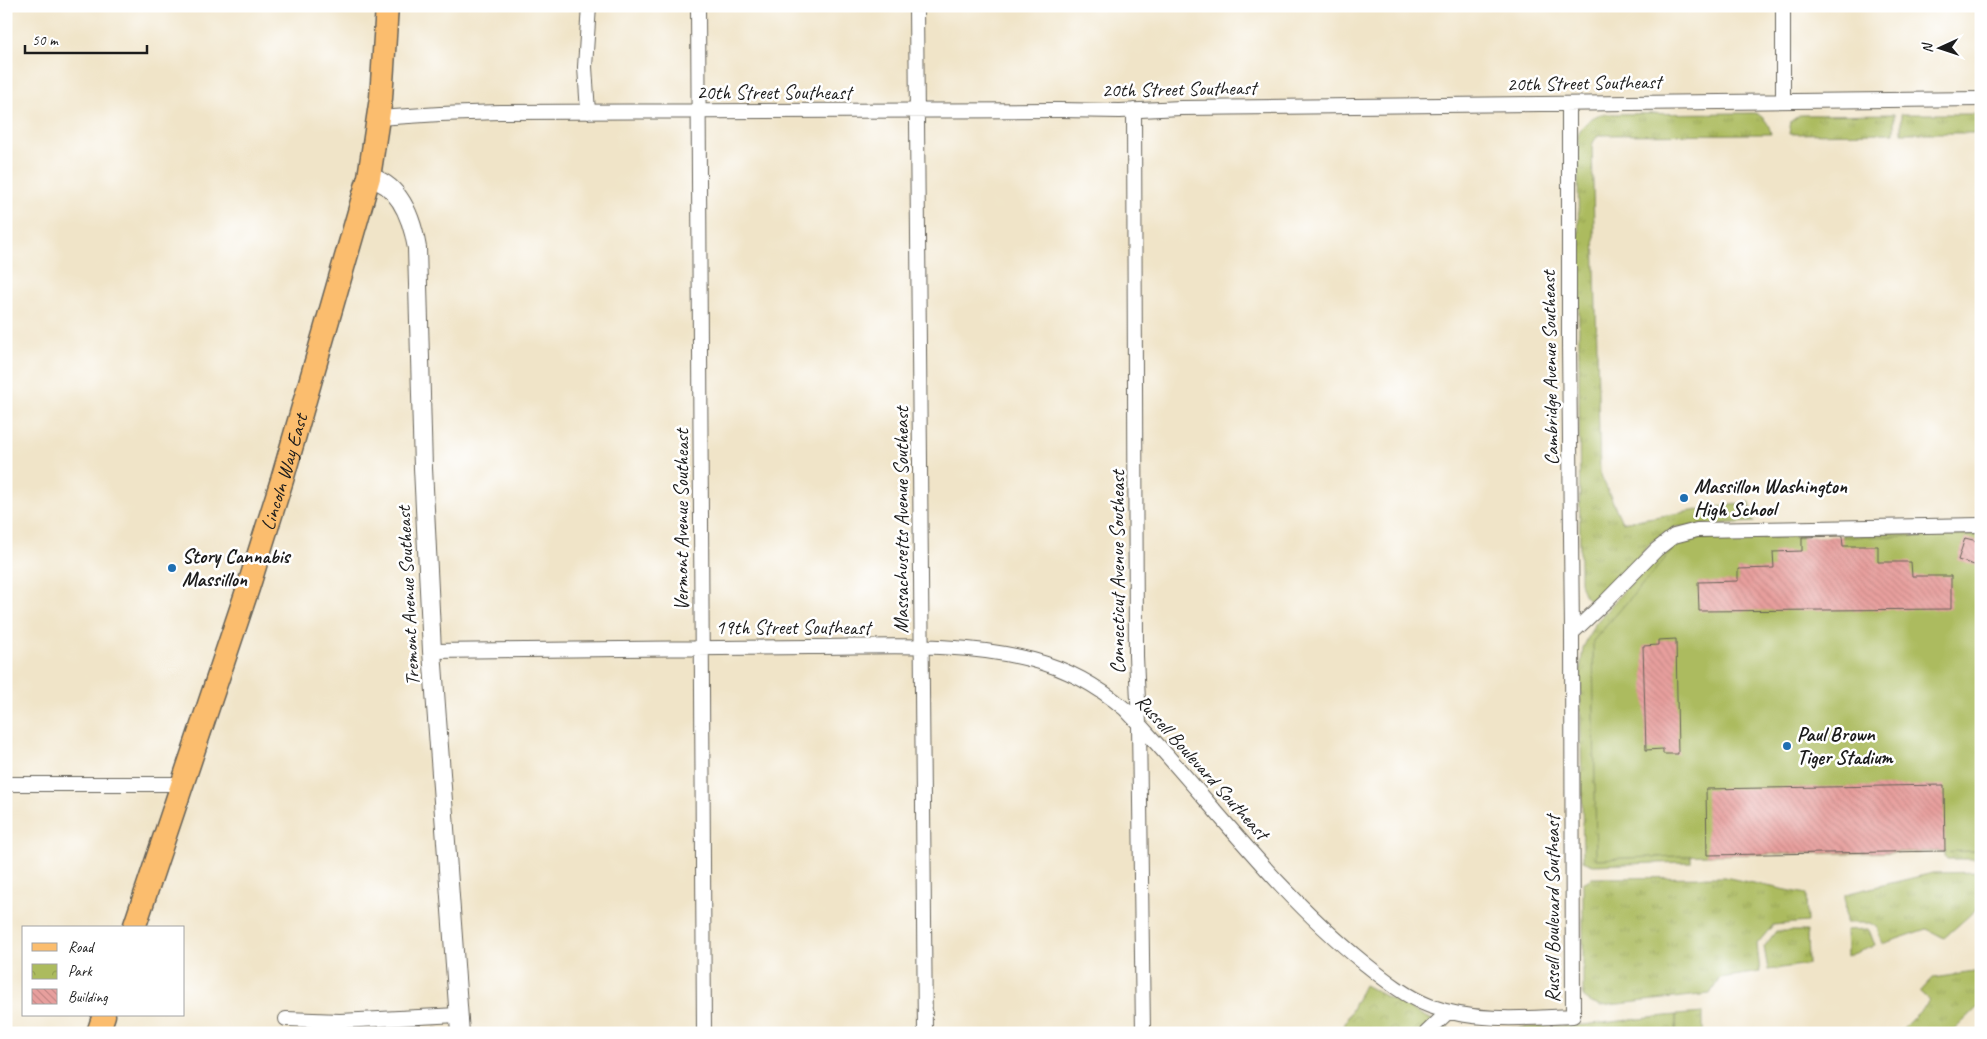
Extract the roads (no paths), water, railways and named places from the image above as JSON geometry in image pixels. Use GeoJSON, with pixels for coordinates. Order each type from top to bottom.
{"type":"FeatureCollection","features":[{"type":"Feature","properties":{"kind":"main road","name":"Lincoln Way East"},"geometry":{"type":"LineString","coordinates":[[135,926],[248,588],[282,480],[369,177],[385,58],[387,6]]}},
{"type":"Feature","properties":{"kind":"main road"},"geometry":{"type":"LineString","coordinates":[[98,1033],[104,1016]]}},
{"type":"Feature","properties":{"kind":"street"},"geometry":{"type":"LineString","coordinates":[[588,112],[585,66],[589,6]]}},
{"type":"Feature","properties":{"kind":"street","name":"Vermont Avenue Southeast"},"geometry":{"type":"LineString","coordinates":[[698,6],[704,1033]]}},
{"type":"Feature","properties":{"kind":"street","name":"Massachusetts Avenue Southeast"},"geometry":{"type":"LineString","coordinates":[[916,6],[925,1033]]}},
{"type":"Feature","properties":{"kind":"street"},"geometry":{"type":"LineString","coordinates":[[1783,6],[1783,101]]}},
{"type":"Feature","properties":{"kind":"street","name":"20th Street Southeast"},"geometry":{"type":"LineString","coordinates":[[378,118],[440,114],[588,112],[1134,110],[1981,99]]}},
{"type":"Feature","properties":{"kind":"street","name":"Cambridge Avenue Southeast"},"geometry":{"type":"LineString","coordinates":[[1569,104],[1572,633]]}},
{"type":"Feature","properties":{"kind":"street","name":"Connecticut Avenue Southeast"},"geometry":{"type":"LineString","coordinates":[[1134,110],[1136,656],[1139,724],[1143,1033]]}},
{"type":"Feature","properties":{"kind":"street","name":"Tremont Avenue Southeast"},"geometry":{"type":"LineString","coordinates":[[369,177],[387,185],[401,201],[409,218],[416,248],[423,468],[432,651],[460,1033]]}},
{"type":"Feature","properties":{"kind":"street"},"geometry":{"type":"LineString","coordinates":[[1572,633],[1656,550],[1674,536],[1685,532],[1697,530],[1818,527],[1981,526]]}},
{"type":"Feature","properties":{"kind":"street","name":"Russell Boulevard Southeast"},"geometry":{"type":"LineString","coordinates":[[1033,660],[1062,669],[1109,696],[1139,724],[1244,844],[1327,930],[1361,960],[1409,996],[1429,1006],[1448,1012],[1484,1017],[1573,1016],[1572,633]]}},
{"type":"Feature","properties":{"kind":"street","name":"19th Street Southeast"},"geometry":{"type":"LineString","coordinates":[[432,651],[922,647],[973,650],[1033,660]]}},
{"type":"Feature","properties":{"kind":"street"},"geometry":{"type":"LineString","coordinates":[[6,784],[182,784]]}},
{"type":"Feature","properties":{"kind":"street"},"geometry":{"type":"LineString","coordinates":[[1426,1033],[1448,1012]]}},
{"type":"Feature","properties":{"kind":"street"},"geometry":{"type":"LineString","coordinates":[[286,1019],[340,1021],[458,1015]]}},
{"type":"Feature","properties":{"kind":"place","name":"Massillon Washington High School"},"geometry":{"type":"Point","coordinates":[1684,498]}},
{"type":"Feature","properties":{"kind":"place","name":"Story Cannabis Massillon"},"geometry":{"type":"Point","coordinates":[172,568]}},
{"type":"Feature","properties":{"kind":"place","name":"Paul Brown Tiger Stadium"},"geometry":{"type":"Point","coordinates":[1787,746]}}]}
